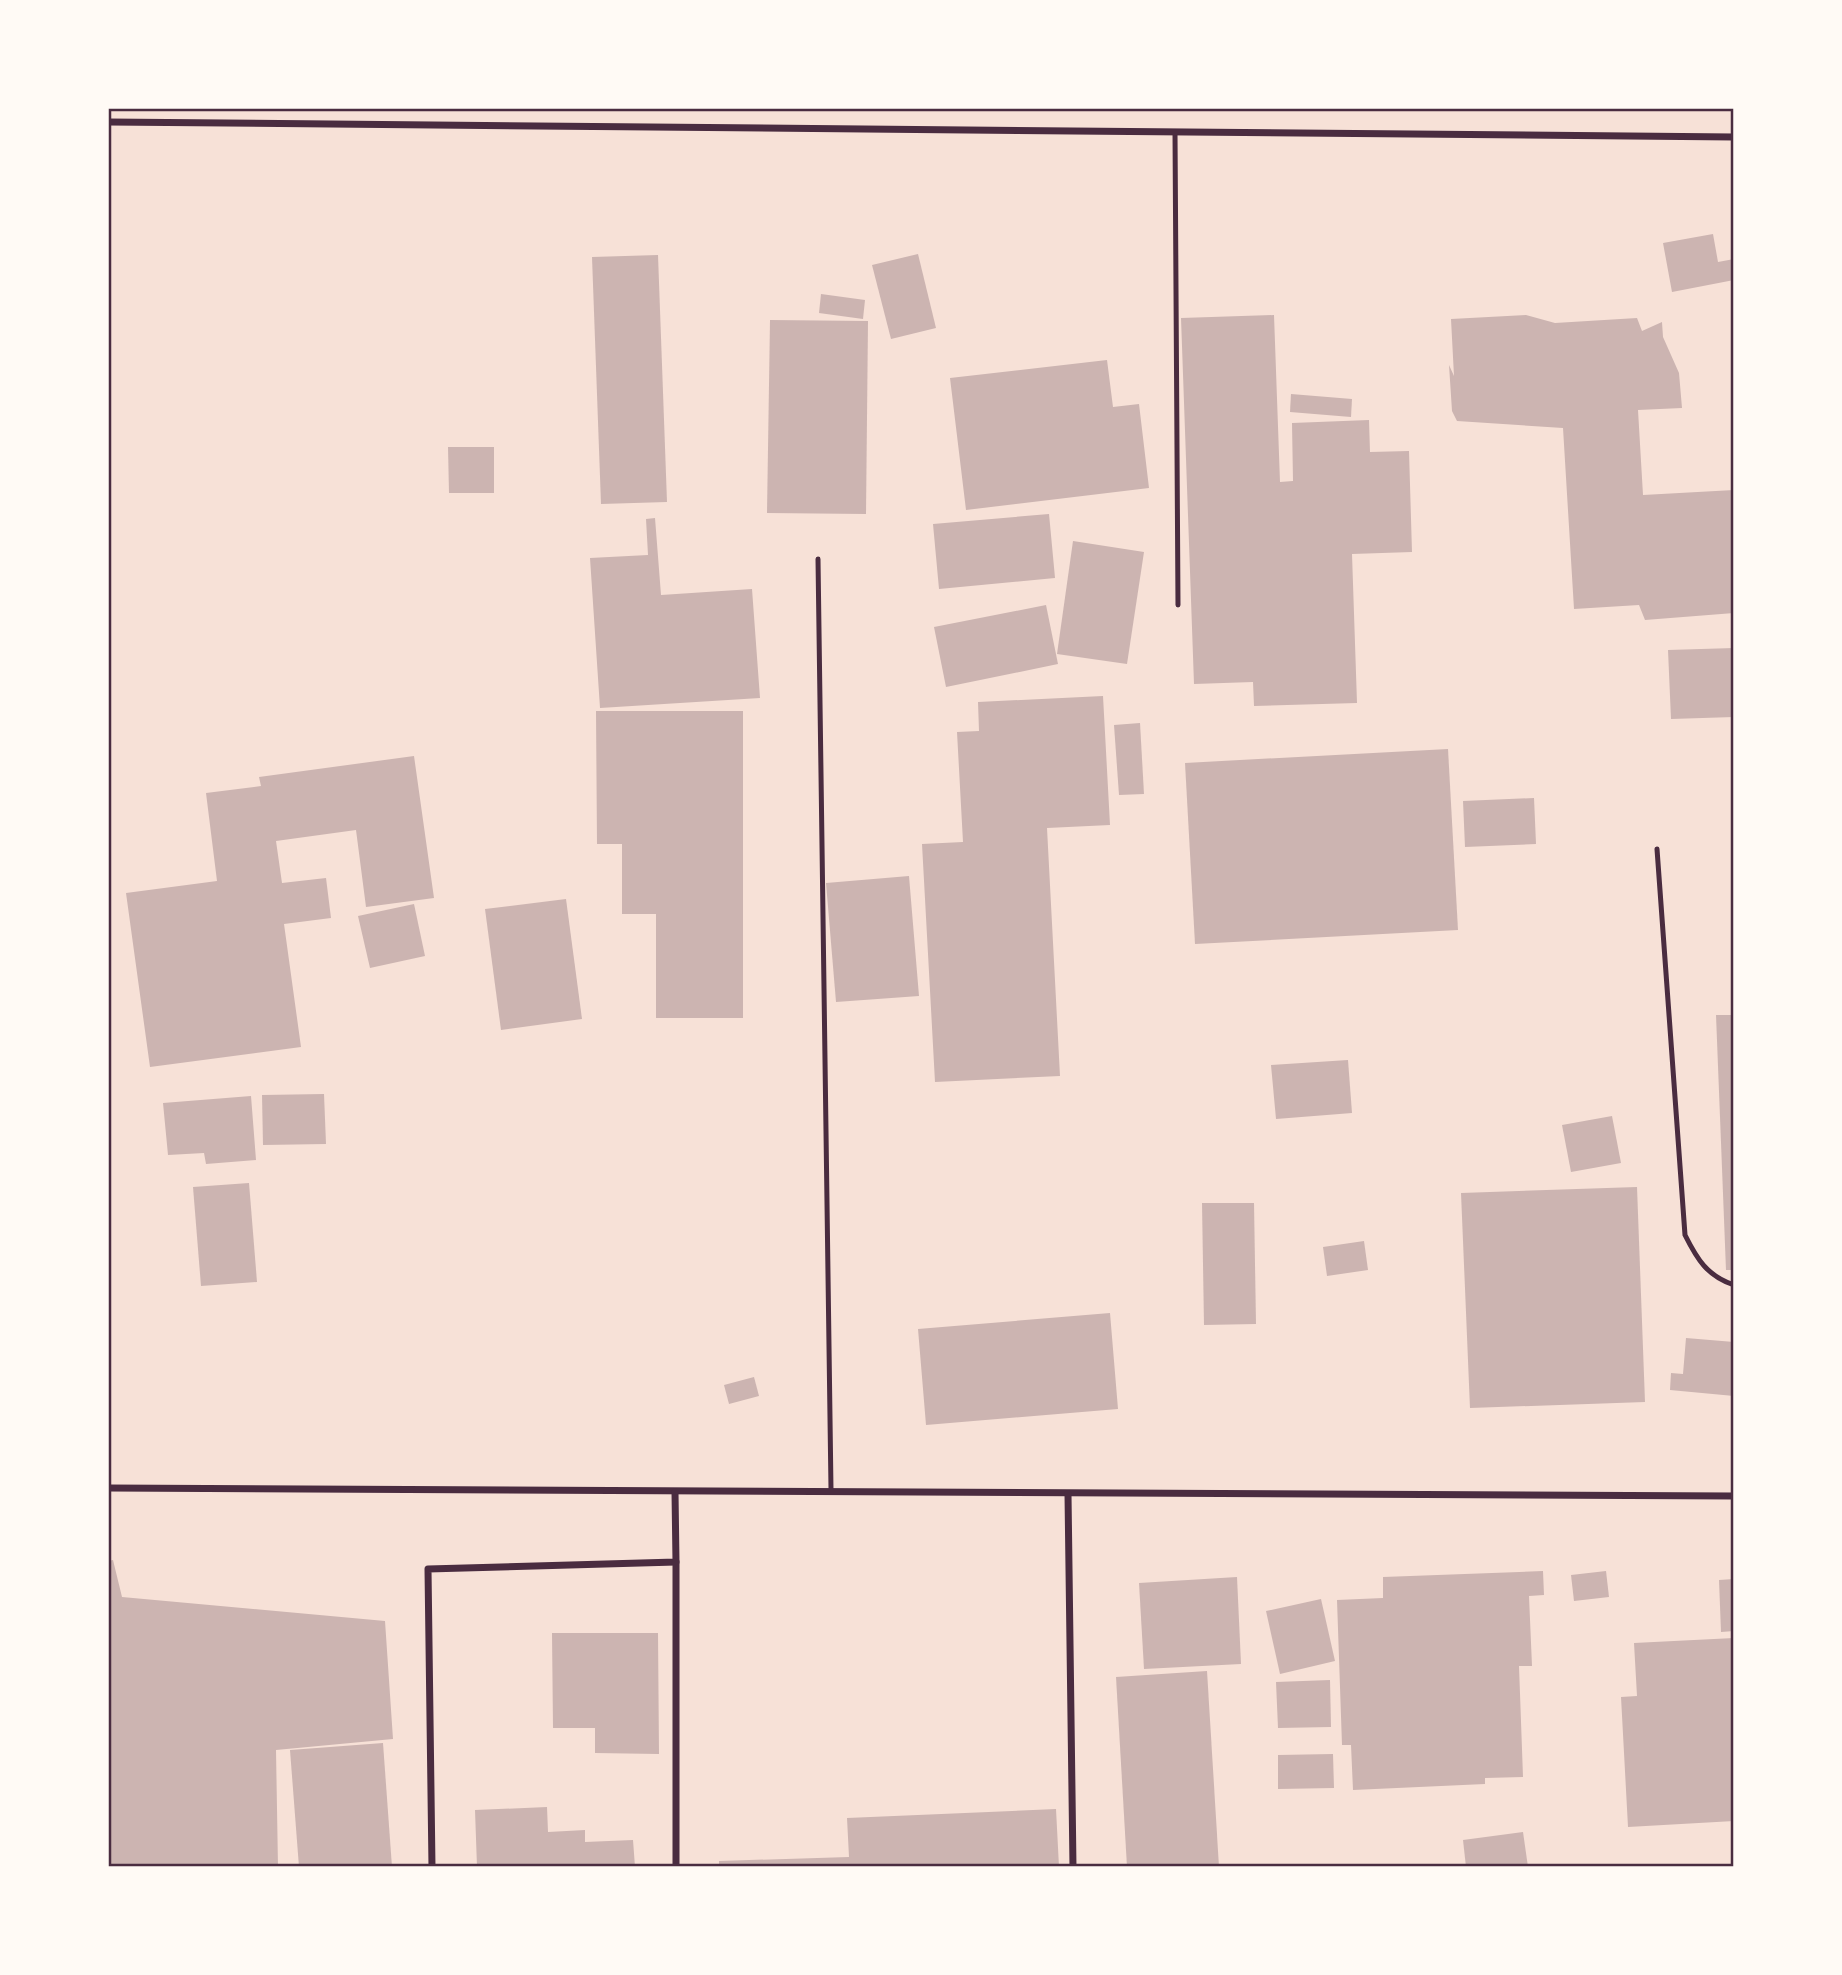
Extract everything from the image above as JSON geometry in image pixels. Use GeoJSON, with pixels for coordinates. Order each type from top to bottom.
{"type":"FeatureCollection","features":[{"type":"Feature","properties":{"kind":"street"},"geometry":{"type":"LineString","coordinates":[[108,122],[1734,137]]}},
{"type":"Feature","properties":{"kind":"street"},"geometry":{"type":"LineString","coordinates":[[108,1488],[675,1492],[831,1489],[1068,1494],[1734,1496]]}},
{"type":"Feature","properties":{"kind":"street"},"geometry":{"type":"LineString","coordinates":[[675,1492],[676,1867]]}},
{"type":"Feature","properties":{"kind":"street"},"geometry":{"type":"LineString","coordinates":[[1068,1494],[1073,1867]]}},
{"type":"Feature","properties":{"kind":"street"},"geometry":{"type":"LineString","coordinates":[[432,1867],[428,1569],[676,1562]]}},
{"type":"Feature","properties":{"kind":"lane"},"geometry":{"type":"LineString","coordinates":[[1175,132],[1178,605]]}},
{"type":"Feature","properties":{"kind":"lane"},"geometry":{"type":"LineString","coordinates":[[818,559],[831,1489]]}},
{"type":"Feature","properties":{"kind":"lane"},"geometry":{"type":"LineString","coordinates":[[1657,849],[1685,1235],[1700,1265],[1719,1280],[1734,1285]]}},
{"type":"Feature","properties":{"kind":"building"},"geometry":{"type":"Polygon","coordinates":[[[1713,234],[1718,262],[1734,259],[1734,280],[1672,292],[1663,243],[1713,234]]]}},
{"type":"Feature","properties":{"kind":"building"},"geometry":{"type":"Polygon","coordinates":[[[918,254],[936,328],[891,339],[872,265],[918,254]]]}},
{"type":"Feature","properties":{"kind":"building"},"geometry":{"type":"Polygon","coordinates":[[[658,255],[667,502],[601,504],[592,257],[658,255]]]}},
{"type":"Feature","properties":{"kind":"building"},"geometry":{"type":"Polygon","coordinates":[[[821,294],[865,300],[863,319],[819,313],[821,294]]]}},
{"type":"Feature","properties":{"kind":"building"},"geometry":{"type":"Polygon","coordinates":[[[1274,315],[1280,482],[1293,481],[1292,423],[1369,420],[1370,452],[1409,451],[1412,552],[1352,554],[1357,703],[1254,706],[1253,682],[1194,684],[1181,318],[1274,315]]]}},
{"type":"Feature","properties":{"kind":"building"},"geometry":{"type":"Polygon","coordinates":[[[1526,315],[1555,323],[1637,318],[1642,331],[1662,322],[1663,337],[1679,373],[1682,408],[1638,410],[1643,495],[1734,490],[1734,613],[1645,620],[1639,605],[1574,609],[1563,428],[1457,421],[1452,411],[1449,365],[1454,376],[1451,319],[1526,315]]]}},
{"type":"Feature","properties":{"kind":"building"},"geometry":{"type":"Polygon","coordinates":[[[770,320],[868,321],[866,514],[767,513],[770,320]]]}},
{"type":"Feature","properties":{"kind":"building"},"geometry":{"type":"Polygon","coordinates":[[[1107,360],[1113,407],[1139,404],[1149,488],[966,510],[950,378],[1107,360]]]}},
{"type":"Feature","properties":{"kind":"building"},"geometry":{"type":"Polygon","coordinates":[[[1291,394],[1352,399],[1351,417],[1290,412],[1291,394]]]}},
{"type":"Feature","properties":{"kind":"building"},"geometry":{"type":"Polygon","coordinates":[[[448,447],[494,447],[494,493],[449,493],[448,447]]]}},
{"type":"Feature","properties":{"kind":"building"},"geometry":{"type":"Polygon","coordinates":[[[1049,514],[1055,578],[939,589],[933,524],[1049,514]]]}},
{"type":"Feature","properties":{"kind":"building"},"geometry":{"type":"Polygon","coordinates":[[[655,518],[661,595],[752,589],[760,698],[600,708],[590,558],[648,555],[646,519],[655,518]]]}},
{"type":"Feature","properties":{"kind":"building"},"geometry":{"type":"Polygon","coordinates":[[[1073,541],[1144,552],[1127,664],[1057,654],[1073,541]]]}},
{"type":"Feature","properties":{"kind":"building"},"geometry":{"type":"Polygon","coordinates":[[[1046,605],[1058,664],[946,687],[934,627],[1046,605]]]}},
{"type":"Feature","properties":{"kind":"building"},"geometry":{"type":"Polygon","coordinates":[[[1734,648],[1734,717],[1671,719],[1668,650],[1734,648]]]}},
{"type":"Feature","properties":{"kind":"building"},"geometry":{"type":"Polygon","coordinates":[[[1103,696],[1110,825],[1047,828],[1060,1076],[935,1082],[922,844],[963,842],[957,732],[979,731],[978,702],[1103,696]]]}},
{"type":"Feature","properties":{"kind":"building"},"geometry":{"type":"Polygon","coordinates":[[[596,711],[743,711],[743,1018],[656,1018],[656,914],[622,914],[622,844],[597,844],[596,711]]]}},
{"type":"Feature","properties":{"kind":"building"},"geometry":{"type":"Polygon","coordinates":[[[1140,723],[1144,794],[1119,795],[1114,725],[1140,723]]]}},
{"type":"Feature","properties":{"kind":"building"},"geometry":{"type":"Polygon","coordinates":[[[1448,749],[1458,930],[1195,944],[1185,763],[1448,749]]]}},
{"type":"Feature","properties":{"kind":"building"},"geometry":{"type":"Polygon","coordinates":[[[414,756],[434,898],[366,907],[356,830],[276,841],[282,883],[326,878],[331,918],[284,924],[301,1047],[150,1067],[126,893],[217,881],[206,793],[261,786],[259,777],[414,756]]]}},
{"type":"Feature","properties":{"kind":"building"},"geometry":{"type":"Polygon","coordinates":[[[1534,798],[1536,844],[1465,847],[1463,801],[1534,798]]]}},
{"type":"Feature","properties":{"kind":"building"},"geometry":{"type":"Polygon","coordinates":[[[909,876],[919,996],[836,1002],[826,883],[909,876]]]}},
{"type":"Feature","properties":{"kind":"building"},"geometry":{"type":"Polygon","coordinates":[[[566,899],[582,1019],[501,1030],[485,909],[566,899]]]}},
{"type":"Feature","properties":{"kind":"building"},"geometry":{"type":"Polygon","coordinates":[[[414,904],[425,956],[370,968],[358,916],[414,904]]]}},
{"type":"Feature","properties":{"kind":"building"},"geometry":{"type":"Polygon","coordinates":[[[1716,1015],[1734,1015],[1734,1270],[1726,1270],[1716,1015]]]}},
{"type":"Feature","properties":{"kind":"building"},"geometry":{"type":"Polygon","coordinates":[[[1348,1060],[1352,1113],[1276,1119],[1271,1065],[1348,1060]]]}},
{"type":"Feature","properties":{"kind":"building"},"geometry":{"type":"Polygon","coordinates":[[[324,1094],[326,1144],[263,1145],[262,1095],[324,1094]]]}},
{"type":"Feature","properties":{"kind":"building"},"geometry":{"type":"Polygon","coordinates":[[[251,1096],[256,1160],[206,1164],[204,1153],[168,1155],[163,1103],[251,1096]]]}},
{"type":"Feature","properties":{"kind":"building"},"geometry":{"type":"Polygon","coordinates":[[[1612,1116],[1621,1163],[1571,1172],[1562,1125],[1612,1116]]]}},
{"type":"Feature","properties":{"kind":"building"},"geometry":{"type":"Polygon","coordinates":[[[249,1183],[257,1282],[201,1286],[193,1187],[249,1183]]]}},
{"type":"Feature","properties":{"kind":"building"},"geometry":{"type":"Polygon","coordinates":[[[1637,1187],[1645,1402],[1470,1408],[1461,1193],[1637,1187]]]}},
{"type":"Feature","properties":{"kind":"building"},"geometry":{"type":"Polygon","coordinates":[[[1202,1203],[1254,1203],[1256,1324],[1204,1325],[1202,1203]]]}},
{"type":"Feature","properties":{"kind":"building"},"geometry":{"type":"Polygon","coordinates":[[[1364,1241],[1368,1270],[1327,1276],[1323,1247],[1364,1241]]]}},
{"type":"Feature","properties":{"kind":"building"},"geometry":{"type":"Polygon","coordinates":[[[1110,1313],[1118,1409],[926,1425],[918,1329],[1110,1313]]]}},
{"type":"Feature","properties":{"kind":"building"},"geometry":{"type":"Polygon","coordinates":[[[1686,1338],[1734,1342],[1734,1396],[1670,1390],[1671,1373],[1683,1374],[1686,1338]]]}},
{"type":"Feature","properties":{"kind":"building"},"geometry":{"type":"Polygon","coordinates":[[[754,1377],[759,1396],[729,1404],[724,1385],[754,1377]]]}},
{"type":"Feature","properties":{"kind":"building"},"geometry":{"type":"Polygon","coordinates":[[[113,1560],[122,1597],[385,1621],[393,1739],[276,1750],[278,1867],[108,1867],[108,1561],[113,1560]]]}},
{"type":"Feature","properties":{"kind":"building"},"geometry":{"type":"Polygon","coordinates":[[[1543,1571],[1544,1595],[1529,1596],[1532,1666],[1519,1666],[1523,1777],[1485,1778],[1485,1784],[1353,1790],[1351,1745],[1342,1745],[1337,1600],[1383,1598],[1383,1577],[1543,1571]]]}},
{"type":"Feature","properties":{"kind":"building"},"geometry":{"type":"Polygon","coordinates":[[[1606,1571],[1609,1597],[1574,1601],[1571,1575],[1606,1571]]]}},
{"type":"Feature","properties":{"kind":"building"},"geometry":{"type":"Polygon","coordinates":[[[1237,1577],[1241,1664],[1144,1669],[1139,1583],[1237,1577]]]}},
{"type":"Feature","properties":{"kind":"building"},"geometry":{"type":"Polygon","coordinates":[[[1734,1579],[1734,1631],[1721,1632],[1719,1580],[1734,1579]]]}},
{"type":"Feature","properties":{"kind":"building"},"geometry":{"type":"Polygon","coordinates":[[[1321,1599],[1335,1661],[1280,1674],[1266,1611],[1321,1599]]]}},
{"type":"Feature","properties":{"kind":"building"},"geometry":{"type":"Polygon","coordinates":[[[552,1633],[658,1633],[659,1754],[595,1753],[595,1728],[553,1728],[552,1633]]]}},
{"type":"Feature","properties":{"kind":"building"},"geometry":{"type":"Polygon","coordinates":[[[1734,1638],[1734,1821],[1628,1827],[1621,1697],[1637,1696],[1634,1643],[1734,1638]]]}},
{"type":"Feature","properties":{"kind":"building"},"geometry":{"type":"Polygon","coordinates":[[[1207,1671],[1219,1867],[1127,1867],[1116,1677],[1207,1671]]]}},
{"type":"Feature","properties":{"kind":"building"},"geometry":{"type":"Polygon","coordinates":[[[1330,1680],[1331,1727],[1278,1728],[1276,1682],[1330,1680]]]}},
{"type":"Feature","properties":{"kind":"building"},"geometry":{"type":"Polygon","coordinates":[[[383,1743],[392,1867],[299,1867],[290,1750],[383,1743]]]}},
{"type":"Feature","properties":{"kind":"building"},"geometry":{"type":"Polygon","coordinates":[[[1333,1754],[1334,1788],[1278,1789],[1278,1755],[1333,1754]]]}},
{"type":"Feature","properties":{"kind":"building"},"geometry":{"type":"Polygon","coordinates":[[[547,1807],[548,1832],[585,1830],[585,1842],[633,1840],[635,1867],[477,1867],[475,1810],[547,1807]]]}},
{"type":"Feature","properties":{"kind":"building"},"geometry":{"type":"Polygon","coordinates":[[[1056,1809],[1059,1867],[719,1867],[719,1861],[849,1857],[847,1818],[1056,1809]]]}},
{"type":"Feature","properties":{"kind":"building"},"geometry":{"type":"Polygon","coordinates":[[[1523,1832],[1528,1867],[1466,1867],[1463,1840],[1523,1832]]]}}]}
